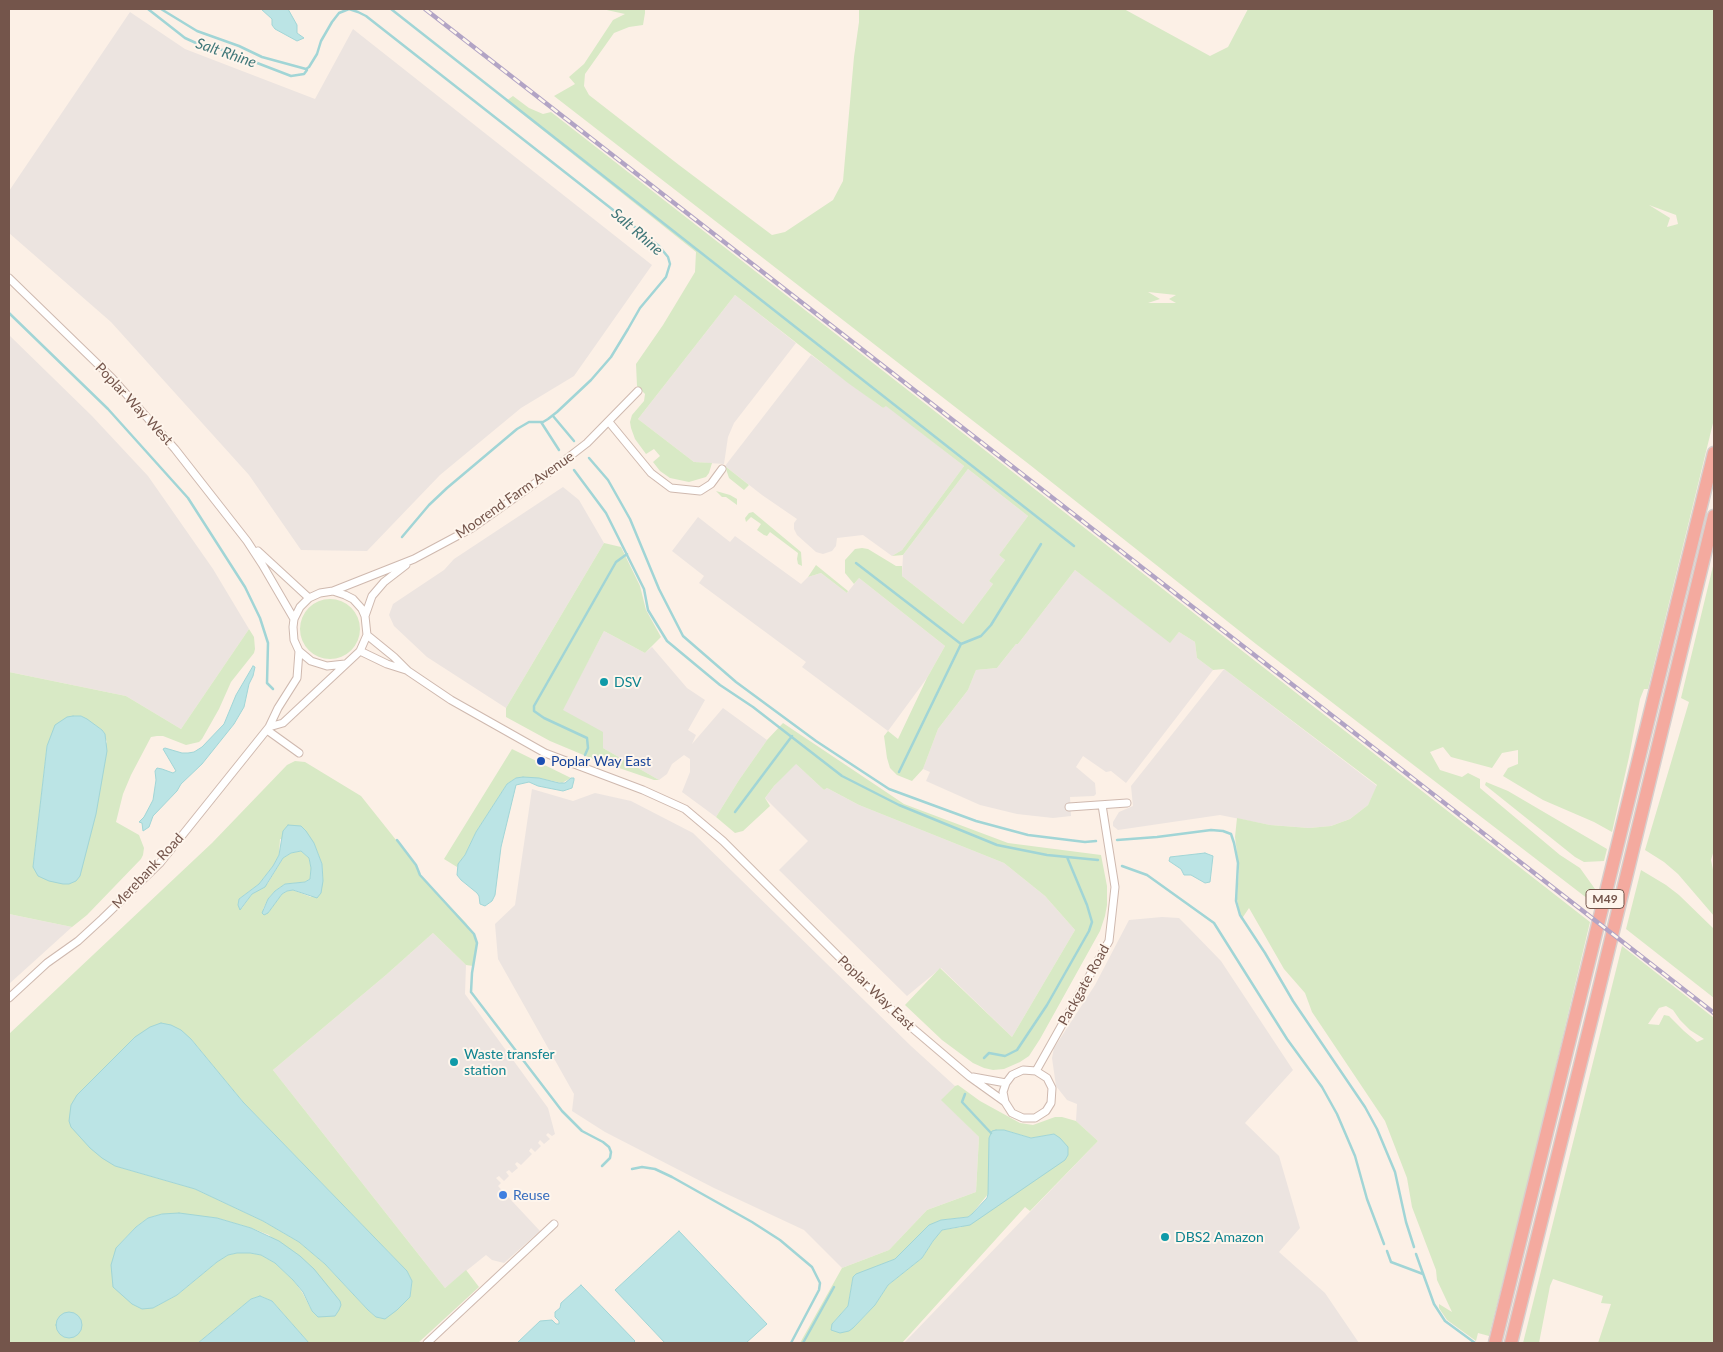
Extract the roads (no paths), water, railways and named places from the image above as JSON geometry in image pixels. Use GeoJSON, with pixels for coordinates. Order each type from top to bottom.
{"type":"FeatureCollection","features":[{"type":"Feature","properties":{"kind":"highway","name":"M49"},"geometry":{"type":"LineString","coordinates":[[1495,1343],[1714,453]]}},
{"type":"Feature","properties":{"kind":"highway","name":"M49"},"geometry":{"type":"LineString","coordinates":[[1511,1343],[1714,516]]}},
{"type":"Feature","properties":{"kind":"street","name":"Poplar Way West"},"geometry":{"type":"LineString","coordinates":[[9,278],[118,385],[176,449],[247,541],[294,619]]}},
{"type":"Feature","properties":{"kind":"street","name":"Moorend Farm Avenue"},"geometry":{"type":"LineString","coordinates":[[332,592],[414,559],[472,528],[567,459],[609,422],[638,391]]}},
{"type":"Feature","properties":{"kind":"street"},"geometry":{"type":"LineString","coordinates":[[609,422],[651,473],[671,488],[700,491],[711,484],[722,469]]}},
{"type":"Feature","properties":{"kind":"street","name":"Poplar Way West"},"geometry":{"type":"LineString","coordinates":[[247,541],[309,598]]}},
{"type":"Feature","properties":{"kind":"street","name":"Moorend Farm Avenue"},"geometry":{"type":"LineString","coordinates":[[365,616],[372,596],[384,582],[414,559]]}},
{"type":"Feature","properties":{"kind":"street"},"geometry":{"type":"LineString","coordinates":[[332,592],[353,599],[362,609],[365,616],[367,636],[360,651],[345,664],[327,666],[311,661],[299,651],[294,640],[294,619],[300,607],[309,598],[320,593],[332,592]]}},
{"type":"Feature","properties":{"kind":"street","name":"Poplar Way East"},"geometry":{"type":"LineString","coordinates":[[367,636],[394,657],[408,671],[451,700],[545,753],[643,790],[685,809],[723,841],[897,1015],[970,1077],[1005,1102],[1012,1113],[1023,1118],[1035,1118],[1046,1111],[1051,1103],[1052,1088],[1047,1078],[1036,1070]]}},
{"type":"Feature","properties":{"kind":"street","name":"Merebank Road"},"geometry":{"type":"LineString","coordinates":[[9,998],[48,963],[78,941],[160,863],[268,728],[297,678],[299,651]]}},
{"type":"Feature","properties":{"kind":"street","name":"Poplar Way East"},"geometry":{"type":"LineString","coordinates":[[360,651],[387,664],[408,671]]}},
{"type":"Feature","properties":{"kind":"street","name":"Merebank Road"},"geometry":{"type":"LineString","coordinates":[[268,728],[283,723],[345,664]]}},
{"type":"Feature","properties":{"kind":"street"},"geometry":{"type":"LineString","coordinates":[[268,728],[299,754]]}},
{"type":"Feature","properties":{"kind":"street"},"geometry":{"type":"LineString","coordinates":[[1069,807],[1127,803]]}},
{"type":"Feature","properties":{"kind":"street","name":"Packgate Road"},"geometry":{"type":"LineString","coordinates":[[1036,1070],[1108,941],[1115,887],[1102,805]]}},
{"type":"Feature","properties":{"kind":"street"},"geometry":{"type":"LineString","coordinates":[[1005,1102],[1004,1092],[1006,1084],[1012,1075],[1023,1070],[1036,1070]]}},
{"type":"Feature","properties":{"kind":"street","name":"Poplar Way East"},"geometry":{"type":"LineString","coordinates":[[970,1077],[1006,1084]]}},
{"type":"Feature","properties":{"kind":"street"},"geometry":{"type":"LineString","coordinates":[[427,1343],[554,1224]]}},
{"type":"Feature","properties":{"kind":"water"},"geometry":{"type":"Polygon","coordinates":[[[261,9],[288,9],[297,25],[297,33],[304,38],[297,41],[275,29],[272,25],[272,19],[261,9]]]}},
{"type":"Feature","properties":{"kind":"water"},"geometry":{"type":"Polygon","coordinates":[[[253,666],[255,667],[244,707],[234,724],[202,764],[181,784],[177,791],[153,816],[149,827],[143,831],[142,823],[139,822],[144,817],[153,800],[156,780],[155,771],[157,768],[173,773],[176,771],[163,749],[188,753],[202,747],[224,724],[236,695],[253,666]]]}},
{"type":"Feature","properties":{"kind":"water"},"geometry":{"type":"Polygon","coordinates":[[[81,716],[102,730],[105,734],[107,751],[96,814],[80,876],[76,881],[63,884],[38,876],[33,867],[47,746],[55,725],[67,717],[81,716]]]}},
{"type":"Feature","properties":{"kind":"water"},"geometry":{"type":"Polygon","coordinates":[[[516,778],[539,778],[559,783],[565,783],[571,778],[574,778],[574,780],[572,788],[563,791],[538,786],[529,782],[516,785],[501,847],[495,895],[492,901],[485,906],[480,904],[477,893],[457,875],[458,864],[507,784],[516,778]]]}},
{"type":"Feature","properties":{"kind":"water"},"geometry":{"type":"Polygon","coordinates":[[[288,825],[301,826],[314,843],[322,864],[323,881],[321,893],[317,898],[293,890],[287,891],[282,894],[268,913],[264,915],[262,913],[268,899],[275,891],[285,884],[305,882],[310,879],[311,868],[309,858],[301,851],[291,853],[283,858],[265,887],[252,894],[240,910],[238,905],[239,899],[259,884],[273,866],[279,855],[283,831],[288,825]]]}},
{"type":"Feature","properties":{"kind":"water"},"geometry":{"type":"Polygon","coordinates":[[[1205,853],[1213,856],[1210,882],[1205,883],[1191,875],[1184,875],[1181,869],[1169,861],[1170,857],[1205,853]]]}},
{"type":"Feature","properties":{"kind":"water"},"geometry":{"type":"Polygon","coordinates":[[[161,1023],[181,1030],[191,1039],[243,1102],[407,1271],[412,1281],[410,1297],[397,1310],[385,1319],[376,1317],[325,1264],[299,1242],[263,1221],[195,1189],[115,1166],[90,1148],[71,1127],[69,1121],[71,1105],[77,1095],[135,1037],[150,1027],[161,1023]]]}},
{"type":"Feature","properties":{"kind":"water"},"geometry":{"type":"Polygon","coordinates":[[[1004,1130],[1031,1138],[1054,1134],[1068,1147],[1068,1155],[1065,1160],[970,1225],[942,1230],[922,1258],[888,1285],[875,1305],[853,1328],[840,1333],[831,1330],[832,1324],[848,1306],[853,1277],[856,1274],[895,1259],[929,1225],[941,1220],[968,1217],[987,1198],[989,1138],[992,1131],[1004,1130]]]}},
{"type":"Feature","properties":{"kind":"water"},"geometry":{"type":"Polygon","coordinates":[[[179,1213],[217,1218],[251,1228],[279,1241],[314,1269],[340,1301],[339,1310],[335,1316],[318,1317],[312,1311],[303,1292],[275,1263],[261,1255],[250,1253],[228,1255],[177,1295],[153,1308],[142,1309],[132,1304],[113,1287],[111,1265],[116,1248],[136,1227],[148,1218],[162,1214],[179,1213]]]}},
{"type":"Feature","properties":{"kind":"water"},"geometry":{"type":"Polygon","coordinates":[[[679,1231],[767,1324],[746,1343],[665,1343],[615,1290],[679,1231]]]}},
{"type":"Feature","properties":{"kind":"water"},"geometry":{"type":"Polygon","coordinates":[[[581,1285],[635,1341],[633,1343],[517,1343],[540,1321],[552,1320],[559,1324],[555,1317],[555,1312],[560,1308],[561,1303],[581,1285]]]}},
{"type":"Feature","properties":{"kind":"water"},"geometry":{"type":"Polygon","coordinates":[[[260,1296],[272,1301],[309,1343],[198,1343],[251,1299],[260,1296]]]}},
{"type":"Feature","properties":{"kind":"water"},"geometry":{"type":"Polygon","coordinates":[[[69,1312],[78,1316],[82,1325],[78,1334],[69,1338],[60,1334],[56,1325],[60,1316],[69,1312]]]}},
{"type":"Feature","properties":{"kind":"waterway","name":"Salt Rhine"},"geometry":{"type":"LineString","coordinates":[[148,9],[185,38],[196,43],[226,51],[291,76],[304,74],[307,70]]}},
{"type":"Feature","properties":{"kind":"waterway","name":"Salt Rhine"},"geometry":{"type":"LineString","coordinates":[[161,9],[197,31],[239,46],[262,57],[306,69],[317,54],[321,41],[339,13],[349,9],[358,12],[366,16],[659,246],[668,257],[670,264],[666,277],[640,308],[611,357],[591,380],[548,419],[543,422],[529,422],[517,429],[447,488],[429,505],[402,537]]}},
{"type":"Feature","properties":{"kind":"waterway"},"geometry":{"type":"LineString","coordinates":[[391,9],[1074,546]]}},
{"type":"Feature","properties":{"kind":"waterway"},"geometry":{"type":"LineString","coordinates":[[9,313],[108,409],[188,498],[245,587],[260,618],[268,643],[267,683],[273,689]]}},
{"type":"Feature","properties":{"kind":"waterway"},"geometry":{"type":"LineString","coordinates":[[553,416],[574,441]]}},
{"type":"Feature","properties":{"kind":"waterway"},"geometry":{"type":"LineString","coordinates":[[541,422],[559,450]]}},
{"type":"Feature","properties":{"kind":"waterway"},"geometry":{"type":"LineString","coordinates":[[589,458],[608,480],[630,519],[659,589],[683,636],[736,682],[816,741],[889,789],[976,821],[1028,835],[1085,842],[1096,841]]}},
{"type":"Feature","properties":{"kind":"waterway"},"geometry":{"type":"LineString","coordinates":[[574,470],[606,513],[644,589],[648,610],[667,641],[720,685],[753,707],[842,776],[899,805],[997,845],[1047,855],[1098,860]]}},
{"type":"Feature","properties":{"kind":"waterway"},"geometry":{"type":"LineString","coordinates":[[899,772],[961,644],[981,636],[991,625],[1041,544]]}},
{"type":"Feature","properties":{"kind":"waterway"},"geometry":{"type":"LineString","coordinates":[[585,755],[588,748],[587,738],[544,718],[534,711],[534,706],[616,562],[627,554]]}},
{"type":"Feature","properties":{"kind":"waterway"},"geometry":{"type":"LineString","coordinates":[[856,563],[961,644]]}},
{"type":"Feature","properties":{"kind":"waterway"},"geometry":{"type":"LineString","coordinates":[[735,812],[792,736]]}},
{"type":"Feature","properties":{"kind":"waterway"},"geometry":{"type":"LineString","coordinates":[[1117,840],[1211,830],[1231,834],[1238,863],[1236,901],[1240,915],[1293,1001],[1365,1107],[1377,1129],[1395,1172],[1406,1222],[1414,1247]]}},
{"type":"Feature","properties":{"kind":"waterway"},"geometry":{"type":"LineString","coordinates":[[397,840],[416,865],[420,875],[474,934],[477,943],[471,992],[562,1111],[582,1131],[609,1147],[611,1152],[610,1158],[602,1166]]}},
{"type":"Feature","properties":{"kind":"waterway"},"geometry":{"type":"LineString","coordinates":[[984,1058],[989,1053],[1005,1056],[1017,1050],[1047,1005],[1089,931],[1092,922],[1087,905],[1067,857]]}},
{"type":"Feature","properties":{"kind":"waterway"},"geometry":{"type":"LineString","coordinates":[[1122,866],[1147,875],[1214,923],[1287,1039],[1322,1087],[1337,1114],[1355,1156],[1367,1199],[1384,1244]]}},
{"type":"Feature","properties":{"kind":"waterway"},"geometry":{"type":"LineString","coordinates":[[965,1094],[962,1102],[991,1133]]}},
{"type":"Feature","properties":{"kind":"waterway"},"geometry":{"type":"LineString","coordinates":[[632,1169],[642,1167],[655,1169],[672,1177],[752,1222],[780,1240],[812,1267],[820,1283],[819,1290],[791,1343]]}},
{"type":"Feature","properties":{"kind":"waterway"},"geometry":{"type":"LineString","coordinates":[[1387,1251],[1391,1262],[1423,1274]]}},
{"type":"Feature","properties":{"kind":"waterway"},"geometry":{"type":"LineString","coordinates":[[1416,1254],[1434,1304],[1445,1321],[1475,1343]]}},
{"type":"Feature","properties":{"kind":"waterway"},"geometry":{"type":"LineString","coordinates":[[803,1343],[834,1287]]}},
{"type":"Feature","properties":{"kind":"railway"},"geometry":{"type":"LineString","coordinates":[[425,9],[1714,1013]]}},
{"type":"Feature","properties":{"kind":"place","name":"DSV"},"geometry":{"type":"Point","coordinates":[604,682]}},
{"type":"Feature","properties":{"kind":"place","name":"Poplar Way East"},"geometry":{"type":"Point","coordinates":[541,761]}},
{"type":"Feature","properties":{"kind":"place","name":"Waste transfer station"},"geometry":{"type":"Point","coordinates":[454,1062]}},
{"type":"Feature","properties":{"kind":"place","name":"Reuse"},"geometry":{"type":"Point","coordinates":[503,1195]}},
{"type":"Feature","properties":{"kind":"place","name":"DBS2 Amazon"},"geometry":{"type":"Point","coordinates":[1165,1237]}}]}
